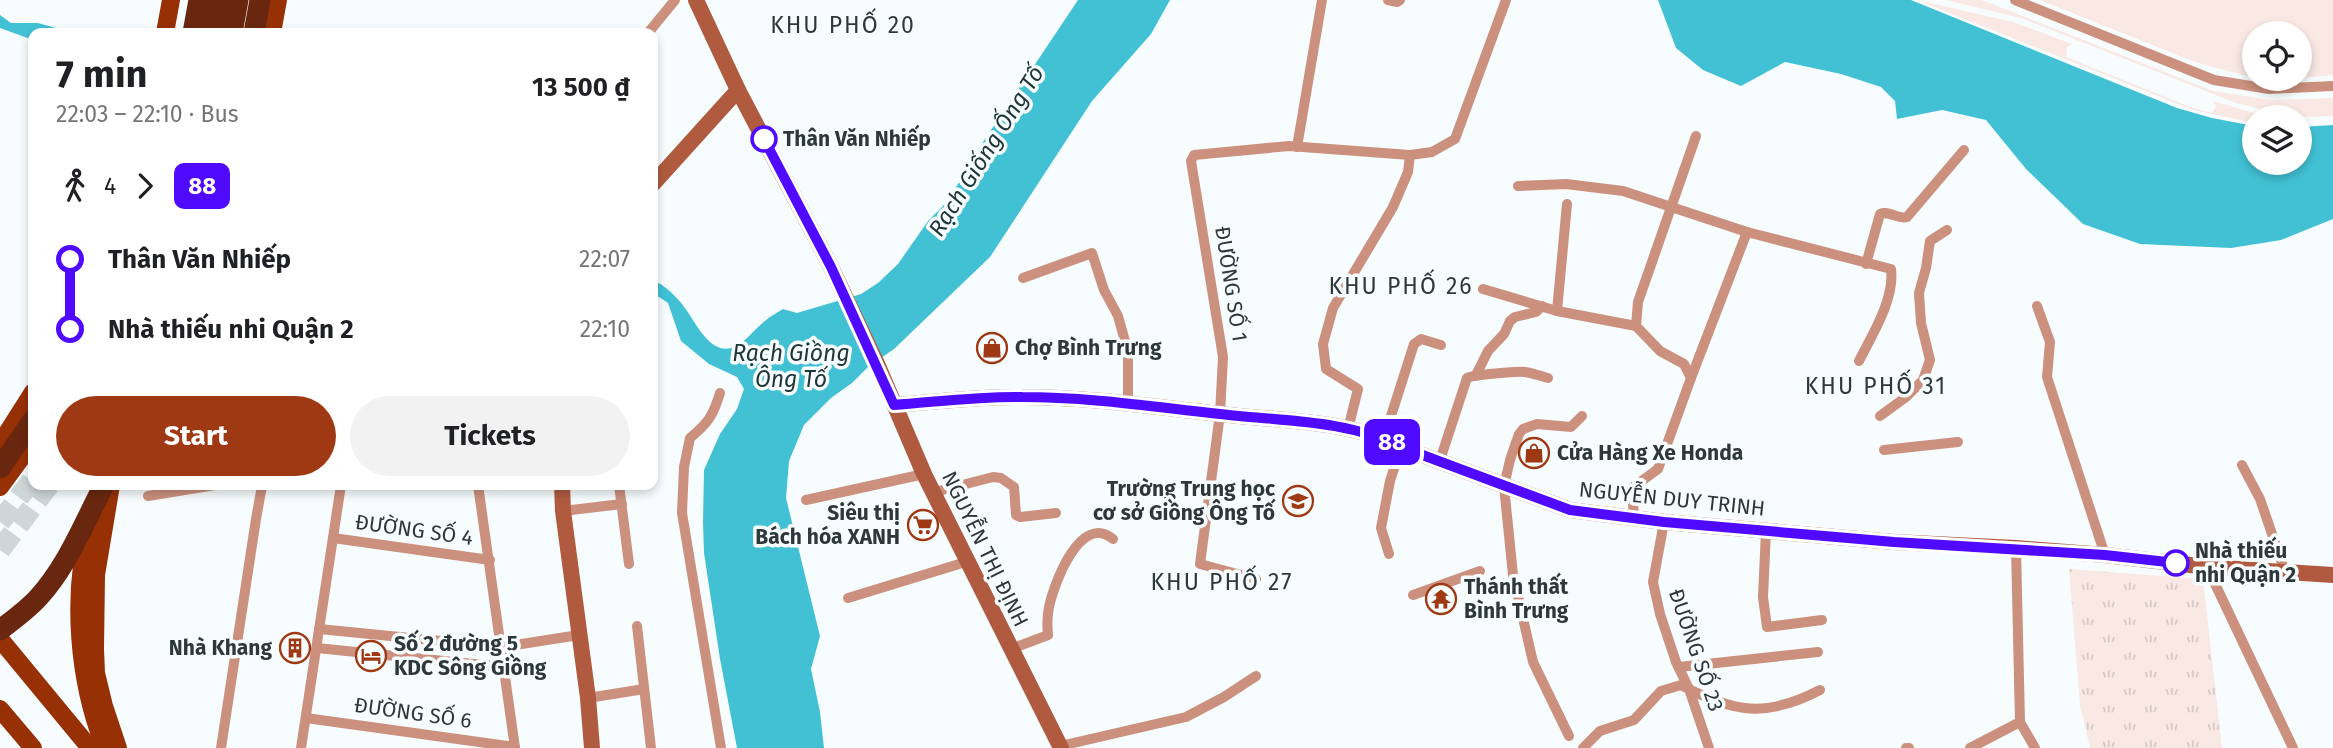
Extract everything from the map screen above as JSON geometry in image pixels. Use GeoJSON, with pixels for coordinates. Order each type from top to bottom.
{"type":"FeatureCollection","features":[{"type":"Feature","properties":{"kind":"highway"},"geometry":{"type":"LineString","coordinates":[[194,28],[199,0]]}},
{"type":"Feature","properties":{"kind":"highway"},"geometry":{"type":"LineString","coordinates":[[214,28],[219,0]]}},
{"type":"Feature","properties":{"kind":"highway"},"geometry":{"type":"LineString","coordinates":[[233,28],[238,0]]}},
{"type":"Feature","properties":{"kind":"highway"},"geometry":{"type":"LineString","coordinates":[[255,28],[260,0]]}},
{"type":"Feature","properties":{"kind":"highway"},"geometry":{"type":"LineString","coordinates":[[0,468],[28,427]]}},
{"type":"Feature","properties":{"kind":"highway"},"geometry":{"type":"LineString","coordinates":[[0,630],[27,609],[48,586],[100,493]]}},
{"type":"Feature","properties":{"kind":"main road"},"geometry":{"type":"LineString","coordinates":[[166,28],[171,0]]}},
{"type":"Feature","properties":{"kind":"main road"},"geometry":{"type":"LineString","coordinates":[[273,28],[278,0]]}},
{"type":"Feature","properties":{"kind":"main road"},"geometry":{"type":"LineString","coordinates":[[658,178],[738,90],[696,0]]}},
{"type":"Feature","properties":{"kind":"main road","name":"NGUYỄN THỊ ĐỊNH"},"geometry":{"type":"LineString","coordinates":[[738,90],[831,267],[925,474],[1061,747]]}},
{"type":"Feature","properties":{"kind":"main road","name":"NGUYỄN DUY TRINH"},"geometry":{"type":"LineString","coordinates":[[894,405],[1021,397],[1128,403],[1348,429],[1384,438],[1401,447],[1570,510],[1664,522],[1894,542],[2017,548],[2207,567],[2333,575]]}},
{"type":"Feature","properties":{"kind":"main road"},"geometry":{"type":"LineString","coordinates":[[0,444],[28,400]]}},
{"type":"Feature","properties":{"kind":"main road"},"geometry":{"type":"LineString","coordinates":[[0,487],[28,449]]}},
{"type":"Feature","properties":{"kind":"main road"},"geometry":{"type":"LineString","coordinates":[[110,490],[96,575],[95,649],[96,674],[118,748]]}},
{"type":"Feature","properties":{"kind":"main road"},"geometry":{"type":"LineString","coordinates":[[562,490],[592,748]]}},
{"type":"Feature","properties":{"kind":"main road"},"geometry":{"type":"LineString","coordinates":[[100,493],[87,535],[82,570],[79,634],[93,718],[105,748]]}},
{"type":"Feature","properties":{"kind":"main road"},"geometry":{"type":"LineString","coordinates":[[0,639],[90,748]]}},
{"type":"Feature","properties":{"kind":"main road"},"geometry":{"type":"LineString","coordinates":[[0,709],[33,748]]}},
{"type":"Feature","properties":{"kind":"street"},"geometry":{"type":"LineString","coordinates":[[652,28],[675,0]]}},
{"type":"Feature","properties":{"kind":"street"},"geometry":{"type":"LineString","coordinates":[[1322,0],[1297,147],[1410,155],[1432,152],[1455,138],[1506,0]]}},
{"type":"Feature","properties":{"kind":"street"},"geometry":{"type":"LineString","coordinates":[[1388,0],[1400,0]]}},
{"type":"Feature","properties":{"kind":"street"},"geometry":{"type":"LineString","coordinates":[[2015,0],[2214,80],[2269,89],[2333,86]]}},
{"type":"Feature","properties":{"kind":"street"},"geometry":{"type":"LineString","coordinates":[[1636,326],[1637,302],[1696,136]]}},
{"type":"Feature","properties":{"kind":"street","name":"ĐƯỜNG SỐ 1"},"geometry":{"type":"LineString","coordinates":[[1256,579],[1200,564],[1220,414],[1223,357],[1191,161],[1194,155],[1297,147]]}},
{"type":"Feature","properties":{"kind":"street"},"geometry":{"type":"LineString","coordinates":[[1866,264],[1880,214],[1885,212],[1907,217],[1964,150]]}},
{"type":"Feature","properties":{"kind":"street"},"geometry":{"type":"LineString","coordinates":[[1348,429],[1358,389],[1326,369],[1323,344],[1334,308],[1393,208],[1408,172],[1410,155]]}},
{"type":"Feature","properties":{"kind":"street"},"geometry":{"type":"LineString","coordinates":[[1518,186],[1566,184],[1623,191],[1747,232],[1891,269],[1884,311],[1859,360]]}},
{"type":"Feature","properties":{"kind":"street"},"geometry":{"type":"LineString","coordinates":[[1557,311],[1567,204]]}},
{"type":"Feature","properties":{"kind":"street"},"geometry":{"type":"LineString","coordinates":[[1880,416],[1906,397],[1923,380],[1930,360],[1921,323],[1919,293],[1930,241],[1947,230]]}},
{"type":"Feature","properties":{"kind":"street"},"geometry":{"type":"LineString","coordinates":[[1634,518],[1632,488],[1658,469],[1747,232]]}},
{"type":"Feature","properties":{"kind":"street"},"geometry":{"type":"LineString","coordinates":[[1023,278],[1092,253],[1104,290],[1118,316],[1128,352],[1128,403]]}},
{"type":"Feature","properties":{"kind":"street"},"geometry":{"type":"LineString","coordinates":[[1483,289],[1557,311],[1636,326],[1660,351],[1684,364],[1691,377]]}},
{"type":"Feature","properties":{"kind":"street"},"geometry":{"type":"LineString","coordinates":[[1476,375],[1488,351],[1504,334],[1510,321],[1515,317],[1536,312],[1542,306]]}},
{"type":"Feature","properties":{"kind":"street"},"geometry":{"type":"LineString","coordinates":[[2037,306],[2050,342],[2046,377],[2105,555]]}},
{"type":"Feature","properties":{"kind":"street"},"geometry":{"type":"LineString","coordinates":[[1384,438],[1414,344],[1421,339],[1441,345]]}},
{"type":"Feature","properties":{"kind":"street"},"geometry":{"type":"LineString","coordinates":[[1440,460],[1467,378],[1519,372],[1548,378]]}},
{"type":"Feature","properties":{"kind":"street"},"geometry":{"type":"LineString","coordinates":[[720,393],[714,414],[690,438],[684,467],[682,513],[721,748]]}},
{"type":"Feature","properties":{"kind":"street"},"geometry":{"type":"LineString","coordinates":[[1569,736],[1532,662],[1513,575],[1504,486],[1510,460],[1523,429],[1537,424],[1571,427],[1582,416]]}},
{"type":"Feature","properties":{"kind":"street"},"geometry":{"type":"LineString","coordinates":[[1884,450],[1958,442]]}},
{"type":"Feature","properties":{"kind":"street"},"geometry":{"type":"LineString","coordinates":[[1389,554],[1381,528],[1390,481],[1401,447]]}},
{"type":"Feature","properties":{"kind":"street"},"geometry":{"type":"LineString","coordinates":[[2242,465],[2260,499],[2285,572]]}},
{"type":"Feature","properties":{"kind":"street"},"geometry":{"type":"LineString","coordinates":[[806,500],[925,474]]}},
{"type":"Feature","properties":{"kind":"street"},"geometry":{"type":"LineString","coordinates":[[935,492],[993,477],[1001,478],[1014,487],[1016,515],[1020,517],[1056,513]]}},
{"type":"Feature","properties":{"kind":"street"},"geometry":{"type":"LineString","coordinates":[[148,496],[185,490]]}},
{"type":"Feature","properties":{"kind":"street"},"geometry":{"type":"LineString","coordinates":[[221,748],[264,490]]}},
{"type":"Feature","properties":{"kind":"street"},"geometry":{"type":"LineString","coordinates":[[301,748],[340,490]]}},
{"type":"Feature","properties":{"kind":"street"},"geometry":{"type":"LineString","coordinates":[[479,490],[515,747]]}},
{"type":"Feature","properties":{"kind":"street"},"geometry":{"type":"LineString","coordinates":[[620,490],[629,564]]}},
{"type":"Feature","properties":{"kind":"street"},"geometry":{"type":"LineString","coordinates":[[563,511],[622,504]]}},
{"type":"Feature","properties":{"kind":"street","name":"ĐƯỜNG SỐ 23"},"geometry":{"type":"LineString","coordinates":[[1664,522],[1653,582],[1660,614],[1709,748]]}},
{"type":"Feature","properties":{"kind":"street"},"geometry":{"type":"LineString","coordinates":[[1766,531],[1763,597],[1767,627],[1822,620]]}},
{"type":"Feature","properties":{"kind":"street"},"geometry":{"type":"LineString","coordinates":[[1011,649],[1048,635],[1047,621],[1053,592],[1082,538],[1099,532],[1107,533],[1113,538]]}},
{"type":"Feature","properties":{"kind":"street","name":"ĐƯỜNG SỐ 4"},"geometry":{"type":"LineString","coordinates":[[333,538],[490,561]]}},
{"type":"Feature","properties":{"kind":"street"},"geometry":{"type":"LineString","coordinates":[[2017,548],[2020,722],[2035,748]]}},
{"type":"Feature","properties":{"kind":"street"},"geometry":{"type":"LineString","coordinates":[[848,598],[969,561]]}},
{"type":"Feature","properties":{"kind":"street"},"geometry":{"type":"LineString","coordinates":[[2207,567],[2293,748]]}},
{"type":"Feature","properties":{"kind":"street"},"geometry":{"type":"LineString","coordinates":[[1413,595],[1480,571]]}},
{"type":"Feature","properties":{"kind":"street"},"geometry":{"type":"LineString","coordinates":[[636,626],[651,748]]}},
{"type":"Feature","properties":{"kind":"street"},"geometry":{"type":"LineString","coordinates":[[319,629],[502,647],[579,635]]}},
{"type":"Feature","properties":{"kind":"street"},"geometry":{"type":"LineString","coordinates":[[317,648],[503,667]]}},
{"type":"Feature","properties":{"kind":"street"},"geometry":{"type":"LineString","coordinates":[[1679,667],[1818,652]]}},
{"type":"Feature","properties":{"kind":"street"},"geometry":{"type":"LineString","coordinates":[[1061,747],[1186,717],[1256,676]]}},
{"type":"Feature","properties":{"kind":"street"},"geometry":{"type":"LineString","coordinates":[[1583,748],[1600,731],[1634,720],[1661,691],[1681,685],[1717,701],[1746,709],[1773,709],[1797,702],[1820,690]]}},
{"type":"Feature","properties":{"kind":"street"},"geometry":{"type":"LineString","coordinates":[[588,698],[644,689]]}},
{"type":"Feature","properties":{"kind":"street","name":"ĐƯỜNG SỐ 6"},"geometry":{"type":"LineString","coordinates":[[306,718],[515,747]]}},
{"type":"Feature","properties":{"kind":"street"},"geometry":{"type":"LineString","coordinates":[[1970,748],[2020,722]]}},
{"type":"Feature","properties":{"kind":"green space"},"geometry":{"type":"Polygon","coordinates":[[[1917,0],[2013,22],[2072,44],[2067,47],[2066,57],[2193,108],[2212,113],[2216,106],[2213,101],[2242,109],[2242,120],[2193,110],[1917,0]]]}},
{"type":"Feature","properties":{"kind":"green space"},"geometry":{"type":"Polygon","coordinates":[[[1946,0],[1982,0],[2213,91],[2270,100],[2333,98],[2333,116],[2312,117],[2312,105],[2236,103],[2021,18],[1946,0]]]}},
{"type":"Feature","properties":{"kind":"green space"},"geometry":{"type":"Polygon","coordinates":[[[2040,0],[2333,0],[2333,75],[2312,77],[2312,21],[2242,21],[2242,75],[2195,62],[2040,0]]]}},
{"type":"Feature","properties":{"kind":"green space"},"geometry":{"type":"Polygon","coordinates":[[[2069,569],[2203,579],[2222,748],[2090,748],[2080,705],[2069,569]]]}},
{"type":"Feature","properties":{"kind":"water","name":"Rạch Giồng Ông Tố"},"geometry":{"type":"Polygon","coordinates":[[[1078,0],[1170,0],[1151,34],[1092,101],[990,257],[894,349],[831,398],[804,425],[789,461],[786,498],[820,636],[811,669],[824,748],[737,748],[704,553],[704,470],[720,434],[737,409],[744,389],[737,377],[709,364],[681,341],[668,303],[658,296],[658,283],[678,300],[712,344],[727,349],[736,346],[783,309],[797,313],[861,294],[878,283],[898,264],[928,221],[949,200],[973,157],[1078,0]]]}},
{"type":"Feature","properties":{"kind":"water"},"geometry":{"type":"Polygon","coordinates":[[[1658,0],[1911,0],[2177,108],[2242,124],[2242,175],[2312,175],[2312,126],[2333,125],[2333,219],[2281,240],[2231,248],[2140,244],[2083,224],[2026,169],[1986,120],[1942,110],[1897,119],[1895,101],[1881,87],[1841,74],[1785,62],[1741,86],[1703,70],[1676,48],[1658,0]]]}},
{"type":"Feature","properties":{"kind":"water"},"geometry":{"type":"Polygon","coordinates":[[[0,15],[11,23],[38,23],[56,28],[28,28],[28,38],[0,28],[0,15]]]}},
{"type":"Feature","properties":{"kind":"tunnel"},"geometry":{"type":"LineString","coordinates":[[0,522],[28,486]]}},
{"type":"Feature","properties":{"kind":"tunnel"},"geometry":{"type":"LineString","coordinates":[[0,550],[45,490]]}},
{"type":"Feature","properties":{"kind":"bus line","name":"88"},"geometry":{"type":"LineString","coordinates":[[764,139],[831,267],[894,405],[1021,397],[1128,403],[1273,419],[1348,429],[1384,438],[1401,447],[1570,510],[1664,522],[1894,542],[2105,555],[2176,563]]}},
{"type":"Feature","properties":{"kind":"place","name":"Thân Văn Nhiếp"},"geometry":{"type":"Point","coordinates":[764,139]}},
{"type":"Feature","properties":{"kind":"place","name":"Chợ Bình Trưng"},"geometry":{"type":"Point","coordinates":[992,348]}},
{"type":"Feature","properties":{"kind":"place","name":"Cửa Hàng Xe Honda"},"geometry":{"type":"Point","coordinates":[1534,453]}},
{"type":"Feature","properties":{"kind":"place","name":"Trường Trung học cơ sở Giồng Ông Tố"},"geometry":{"type":"Point","coordinates":[1298,501]}},
{"type":"Feature","properties":{"kind":"place","name":"Siêu thị Bách hóa XANH"},"geometry":{"type":"Point","coordinates":[923,525]}},
{"type":"Feature","properties":{"kind":"place","name":"Nhà thiếu nhi Quận 2"},"geometry":{"type":"Point","coordinates":[2176,563]}},
{"type":"Feature","properties":{"kind":"place","name":"Thánh thất Bình Trưng"},"geometry":{"type":"Point","coordinates":[1441,599]}},
{"type":"Feature","properties":{"kind":"place","name":"Nhà Khang"},"geometry":{"type":"Point","coordinates":[295,648]}},
{"type":"Feature","properties":{"kind":"place","name":"Số 2 đường 5 KDC Sông Giồng"},"geometry":{"type":"Point","coordinates":[371,656]}},
{"type":"Feature","properties":{"kind":"district","name":"KHU PHỐ 20"},"geometry":{"type":"Point","coordinates":[843,25]}},
{"type":"Feature","properties":{"kind":"district","name":"KHU PHỐ 26"},"geometry":{"type":"Point","coordinates":[1401,286]}},
{"type":"Feature","properties":{"kind":"district","name":"KHU PHỐ 31"},"geometry":{"type":"Point","coordinates":[1876,386]}},
{"type":"Feature","properties":{"kind":"district","name":"KHU PHỐ 27"},"geometry":{"type":"Point","coordinates":[1222,582]}},
{"type":"Feature","properties":{"kind":"water label","name":"Rạch Giống Ống Tố"},"geometry":{"type":"Point","coordinates":[986,151]}}]}
